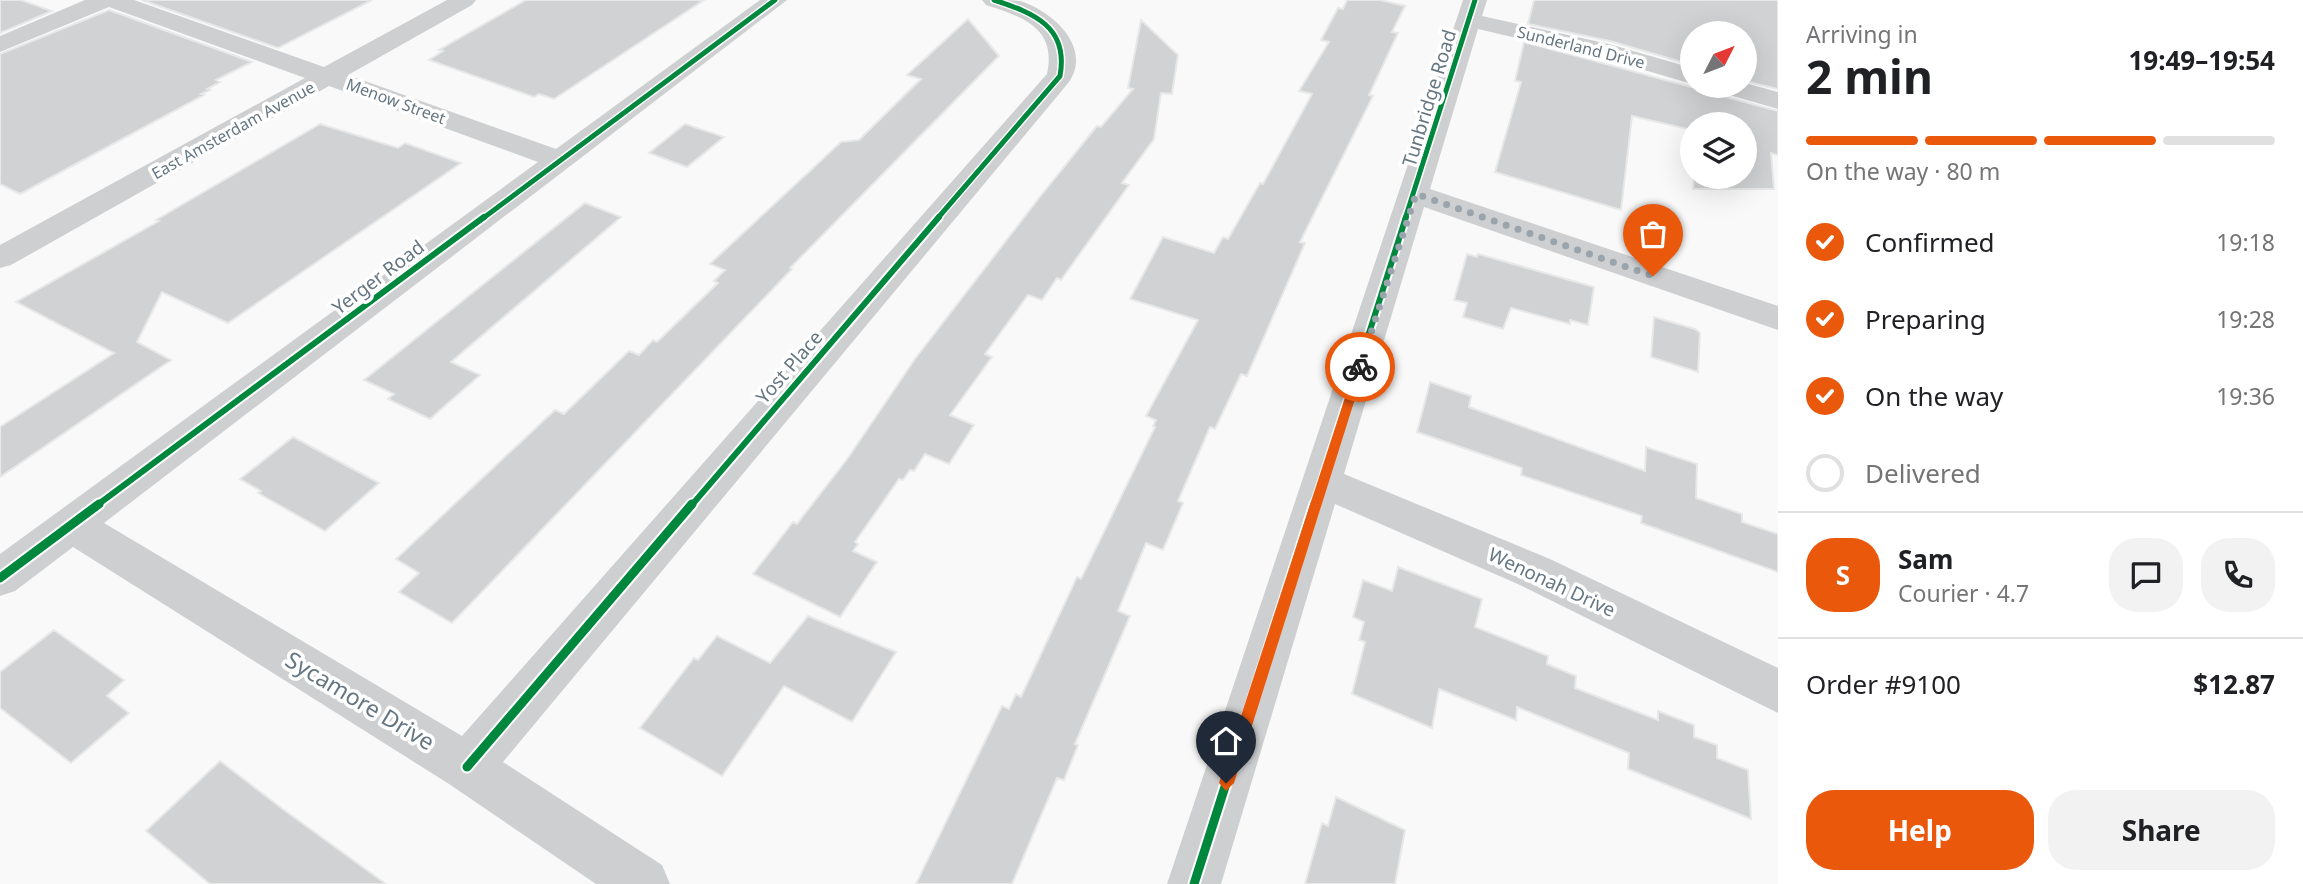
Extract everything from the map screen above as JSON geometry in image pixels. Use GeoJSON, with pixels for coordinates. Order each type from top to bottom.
{"type":"FeatureCollection","features":[{"type":"Feature","properties":{"kind":"street"},"geometry":{"type":"LineString","coordinates":[[0,45],[105,0]]}},
{"type":"Feature","properties":{"kind":"street","name":"Menow Street"},"geometry":{"type":"LineString","coordinates":[[112,0],[561,160]]}},
{"type":"Feature","properties":{"kind":"street","name":"East Amsterdam Avenue"},"geometry":{"type":"LineString","coordinates":[[0,258],[464,0]]}},
{"type":"Feature","properties":{"kind":"street","name":"Yerger Road"},"geometry":{"type":"LineString","coordinates":[[0,578],[775,0]]}},
{"type":"Feature","properties":{"kind":"street","name":"Yost Place"},"geometry":{"type":"LineString","coordinates":[[467,767],[1060,76],[1065,61],[1063,45],[1053,32],[1020,9],[994,0]]}},
{"type":"Feature","properties":{"kind":"street","name":"Sunderland Drive"},"geometry":{"type":"LineString","coordinates":[[1472,10],[1680,72]]}},
{"type":"Feature","properties":{"kind":"street","name":"Tunbridge Road"},"geometry":{"type":"LineString","coordinates":[[1194,884],[1416,194],[1472,10]]}},
{"type":"Feature","properties":{"kind":"street"},"geometry":{"type":"LineString","coordinates":[[1757,95],[1778,101]]}},
{"type":"Feature","properties":{"kind":"street"},"geometry":{"type":"LineString","coordinates":[[1416,194],[1778,318]]}},
{"type":"Feature","properties":{"kind":"street","name":"Wenonah Drive"},"geometry":{"type":"LineString","coordinates":[[1323,482],[1535,572],[1778,691]]}},
{"type":"Feature","properties":{"kind":"street","name":"Sycamore Drive"},"geometry":{"type":"LineString","coordinates":[[72,525],[467,767],[643,884]]}},
{"type":"Feature","properties":{"kind":"building"},"geometry":{"type":"Polygon","coordinates":[[[0,0],[21,0],[52,11],[0,33],[0,0]]]}},
{"type":"Feature","properties":{"kind":"building"},"geometry":{"type":"Polygon","coordinates":[[[142,0],[372,0],[278,48],[142,0]]]}},
{"type":"Feature","properties":{"kind":"building"},"geometry":{"type":"Polygon","coordinates":[[[526,0],[704,0],[554,99],[539,94],[534,97],[429,60],[443,51],[439,50],[526,0]]]}},
{"type":"Feature","properties":{"kind":"building"},"geometry":{"type":"Polygon","coordinates":[[[1347,0],[1380,0],[1405,6],[1392,32],[1398,33],[1369,95],[1373,96],[1300,242],[1305,243],[1247,376],[1241,374],[1215,429],[1210,427],[1178,501],[1183,503],[1163,550],[1146,543],[1118,611],[1130,616],[1075,744],[1078,745],[1064,780],[1057,778],[1012,884],[916,884],[1002,706],[1009,709],[1016,694],[1021,697],[1077,577],[1081,579],[1155,427],[1153,426],[1156,420],[1146,416],[1198,320],[1130,299],[1163,237],[1214,253],[1223,237],[1228,239],[1260,183],[1263,184],[1312,94],[1299,91],[1329,42],[1321,40],[1338,8],[1343,9],[1347,0]]]}},
{"type":"Feature","properties":{"kind":"building"},"geometry":{"type":"Polygon","coordinates":[[[1534,0],[1778,0],[1778,89],[1757,84],[1757,21],[1680,21],[1680,61],[1610,41],[1528,24],[1534,0]]]}},
{"type":"Feature","properties":{"kind":"building"},"geometry":{"type":"Polygon","coordinates":[[[109,10],[252,62],[216,80],[220,82],[201,94],[204,95],[20,194],[0,184],[0,54],[109,10]]]}},
{"type":"Feature","properties":{"kind":"building"},"geometry":{"type":"Polygon","coordinates":[[[968,19],[999,56],[790,268],[792,269],[452,623],[399,592],[419,573],[396,559],[555,410],[564,414],[629,351],[639,355],[653,340],[657,342],[718,283],[714,281],[725,270],[710,264],[841,142],[859,140],[921,79],[907,75],[968,19]]]}},
{"type":"Feature","properties":{"kind":"building"},"geometry":{"type":"Polygon","coordinates":[[[1141,20],[1178,55],[1172,94],[1161,93],[1154,139],[1122,183],[1129,185],[1061,280],[1057,278],[1042,300],[1028,295],[985,354],[992,357],[950,415],[974,425],[949,464],[925,454],[914,471],[910,470],[903,480],[899,479],[855,542],[858,544],[853,551],[877,562],[840,617],[753,574],[793,522],[797,524],[848,458],[915,359],[1039,198],[1097,126],[1101,127],[1133,89],[1128,88],[1141,20]]]}},
{"type":"Feature","properties":{"kind":"building"},"geometry":{"type":"Polygon","coordinates":[[[1524,42],[1680,84],[1680,98],[1729,98],[1778,111],[1778,155],[1771,153],[1774,189],[1757,189],[1757,112],[1680,112],[1680,127],[1632,116],[1621,210],[1495,172],[1521,82],[1515,81],[1524,42]]]}},
{"type":"Feature","properties":{"kind":"building"},"geometry":{"type":"Polygon","coordinates":[[[320,124],[398,148],[405,143],[461,163],[228,323],[162,292],[137,342],[171,360],[0,477],[0,427],[114,353],[16,302],[159,221],[156,220],[320,124]]]}},
{"type":"Feature","properties":{"kind":"building"},"geometry":{"type":"Polygon","coordinates":[[[685,124],[724,137],[687,167],[649,153],[685,124]]]}},
{"type":"Feature","properties":{"kind":"building"},"geometry":{"type":"Polygon","coordinates":[[[585,203],[621,217],[451,362],[480,375],[430,419],[388,399],[394,394],[364,380],[585,203]]]}},
{"type":"Feature","properties":{"kind":"building"},"geometry":{"type":"Polygon","coordinates":[[[1467,254],[1477,257],[1478,254],[1594,287],[1588,325],[1570,320],[1570,324],[1511,308],[1503,329],[1463,317],[1467,303],[1454,300],[1467,254]]]}},
{"type":"Feature","properties":{"kind":"building"},"geometry":{"type":"Polygon","coordinates":[[[1654,317],[1695,329],[1700,333],[1698,372],[1651,357],[1654,317]]]}},
{"type":"Feature","properties":{"kind":"building"},"geometry":{"type":"Polygon","coordinates":[[[1430,382],[1471,396],[1469,407],[1645,471],[1646,447],[1697,464],[1696,498],[1742,514],[1742,522],[1778,534],[1778,572],[1641,523],[1642,516],[1521,475],[1522,468],[1417,432],[1430,382]]]}},
{"type":"Feature","properties":{"kind":"building"},"geometry":{"type":"Polygon","coordinates":[[[293,437],[379,483],[325,531],[258,493],[261,491],[240,479],[293,437]]]}},
{"type":"Feature","properties":{"kind":"building"},"geometry":{"type":"Polygon","coordinates":[[[1398,567],[1482,599],[1475,627],[1548,656],[1547,664],[1576,676],[1575,688],[1658,720],[1658,711],[1694,725],[1694,737],[1717,745],[1717,758],[1748,770],[1751,819],[1628,769],[1629,753],[1517,707],[1516,720],[1439,689],[1432,728],[1352,694],[1365,642],[1359,640],[1364,622],[1353,617],[1363,580],[1392,591],[1398,567]]]}},
{"type":"Feature","properties":{"kind":"building"},"geometry":{"type":"Polygon","coordinates":[[[808,616],[896,652],[852,722],[784,686],[722,776],[640,728],[694,658],[698,660],[717,636],[770,663],[808,616]]]}},
{"type":"Feature","properties":{"kind":"building"},"geometry":{"type":"Polygon","coordinates":[[[54,630],[124,680],[107,696],[129,713],[71,763],[0,708],[0,672],[54,630]]]}},
{"type":"Feature","properties":{"kind":"building"},"geometry":{"type":"Polygon","coordinates":[[[220,761],[386,884],[210,884],[146,831],[220,761]]]}},
{"type":"Feature","properties":{"kind":"building"},"geometry":{"type":"Polygon","coordinates":[[[1336,797],[1405,830],[1395,884],[1305,884],[1322,823],[1328,826],[1336,797]]]}},
{"type":"Feature","properties":{"kind":"cycle path"},"geometry":{"type":"LineString","coordinates":[[0,578],[775,0]]}},
{"type":"Feature","properties":{"kind":"cycle path"},"geometry":{"type":"LineString","coordinates":[[467,767],[1060,76],[1063,60],[1061,46],[1055,35],[1035,17],[994,0]]}},
{"type":"Feature","properties":{"kind":"cycle path"},"geometry":{"type":"LineString","coordinates":[[1194,884],[1475,0]]}},
{"type":"Feature","properties":{"kind":"way so far"},"geometry":{"type":"LineString","coordinates":[[1360,367],[1416,194],[1653,276]]}},
{"type":"Feature","properties":{"kind":"route"},"geometry":{"type":"LineString","coordinates":[[1226,783],[1360,367]]}}]}
